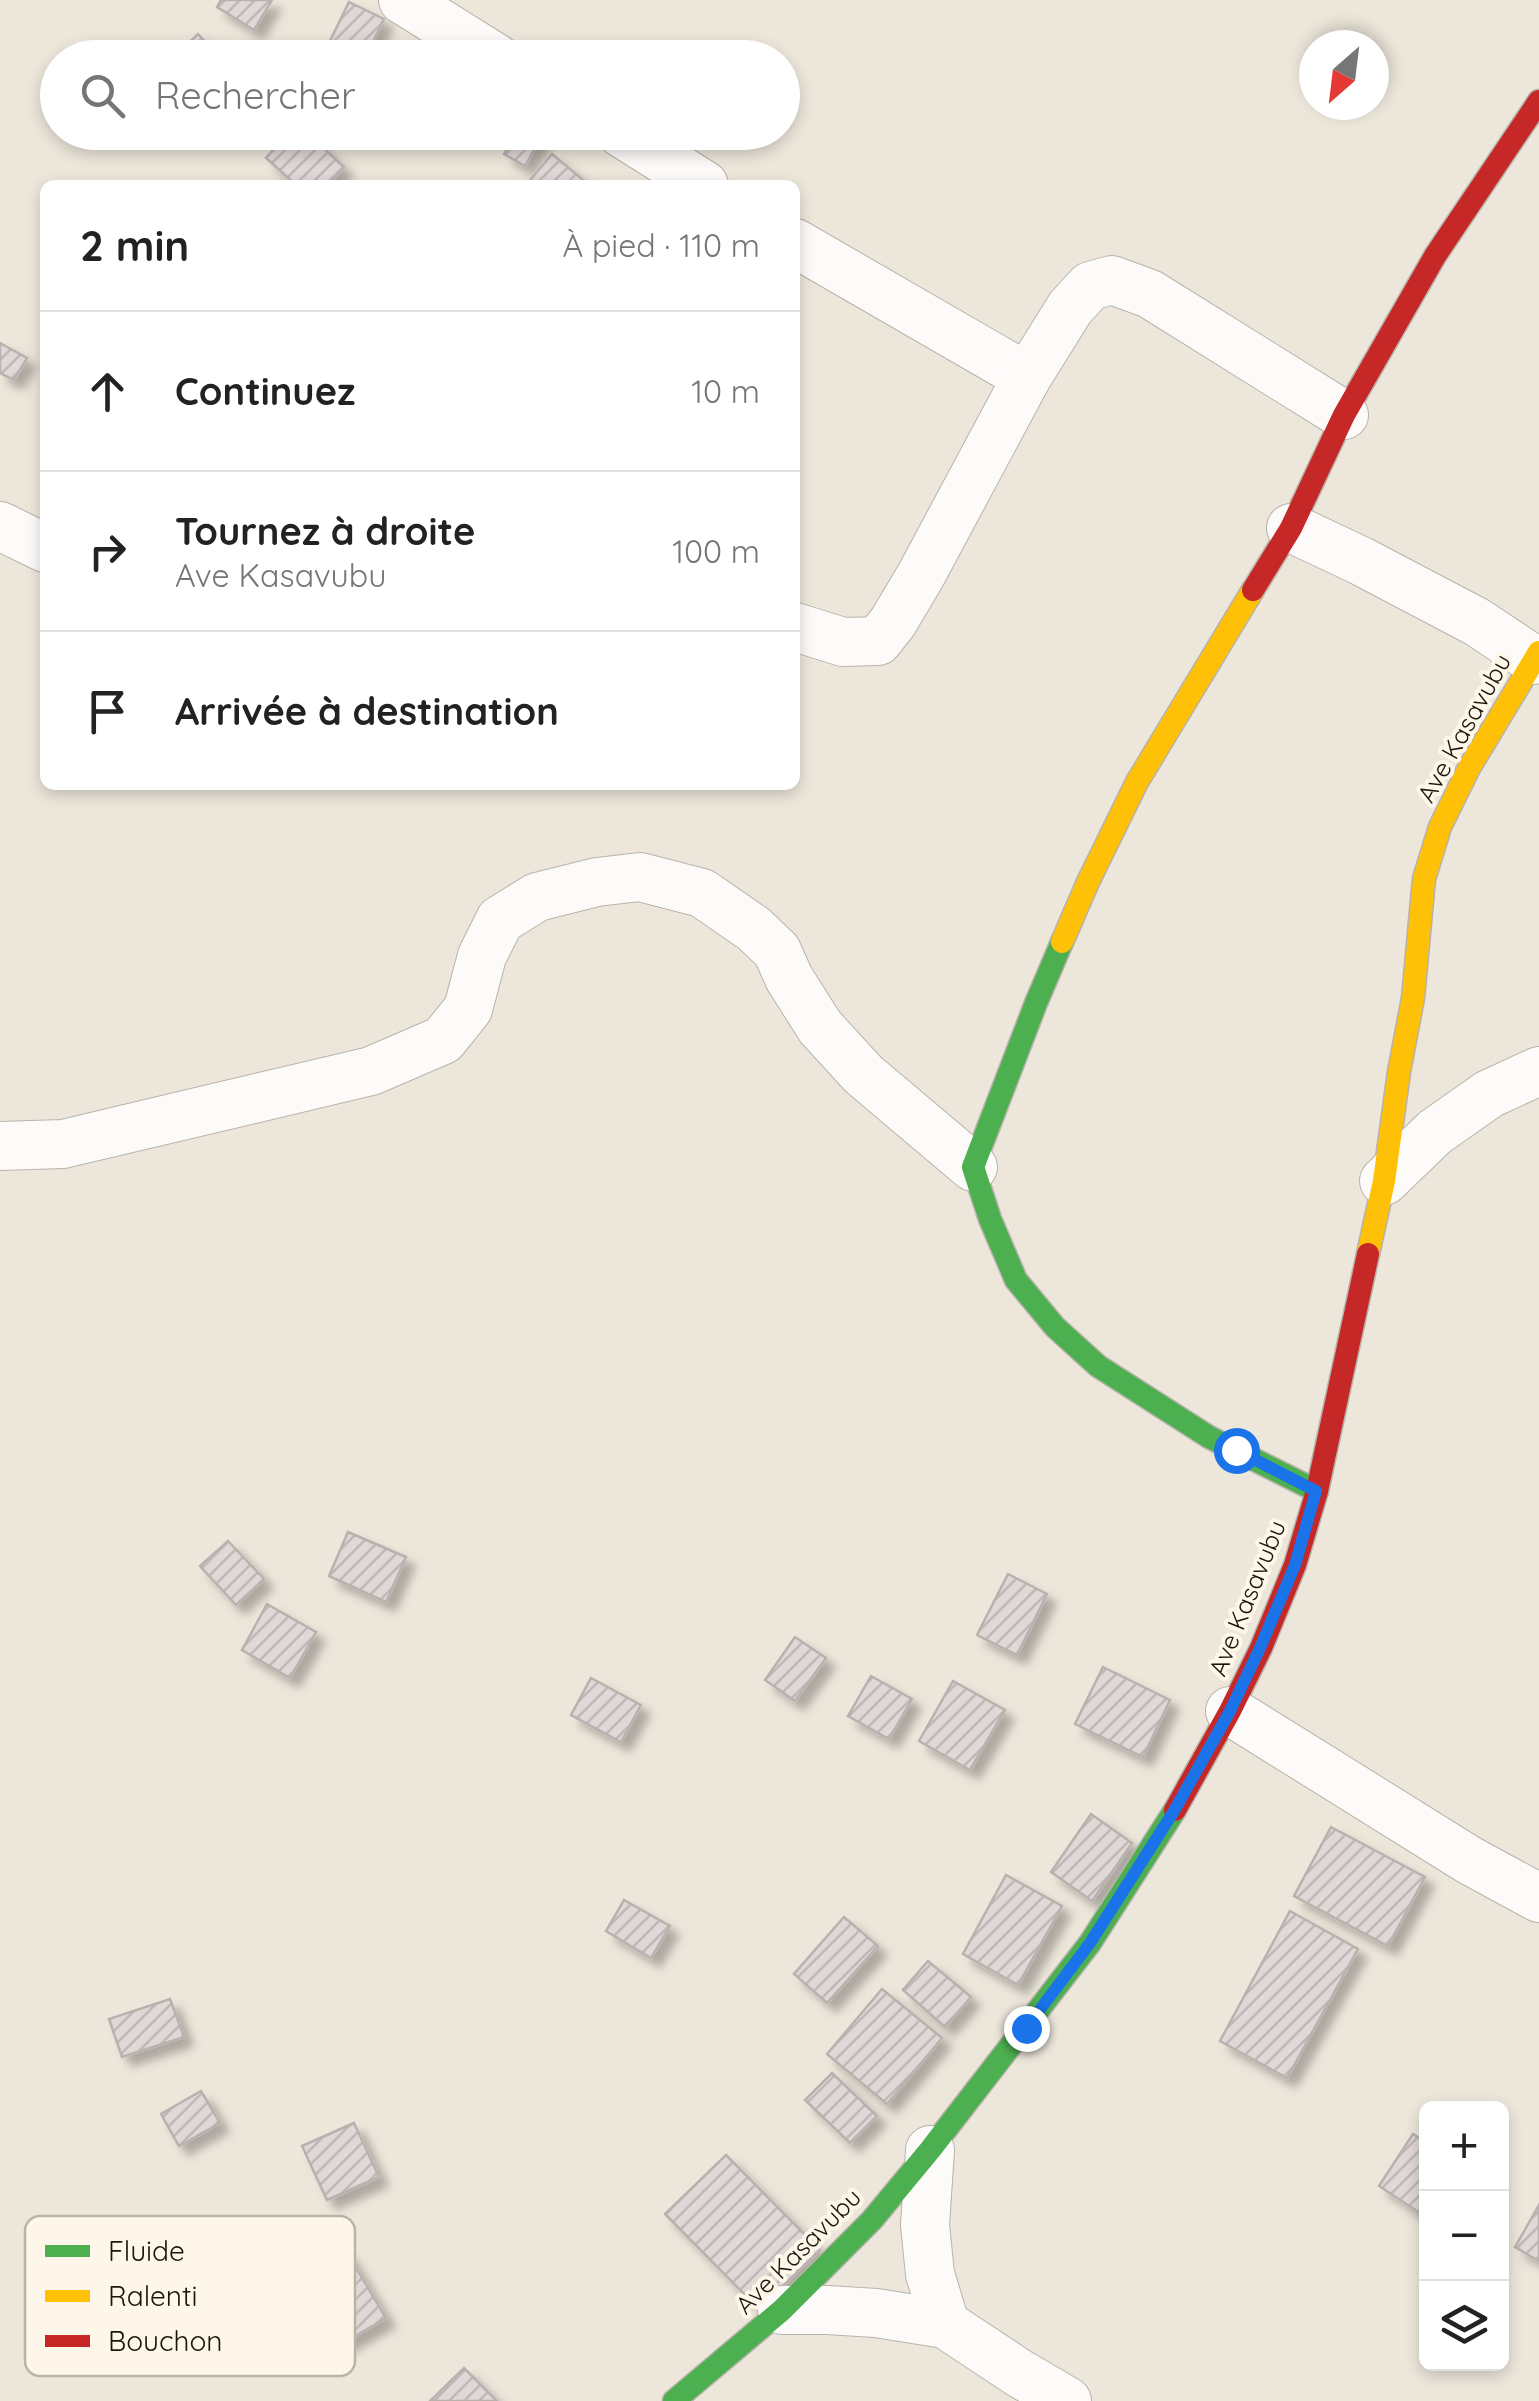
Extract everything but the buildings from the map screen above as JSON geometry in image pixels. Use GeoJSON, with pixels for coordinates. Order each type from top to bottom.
{"type":"FeatureCollection","features":[{"type":"Feature","properties":{"kind":"street"},"geometry":{"type":"LineString","coordinates":[[402,0],[467,40]]}},
{"type":"Feature","properties":{"kind":"street"},"geometry":{"type":"LineString","coordinates":[[972,1167],[1036,1003],[1136,782],[1290,528],[1344,415],[1435,256],[1539,100]]}},
{"type":"Feature","properties":{"kind":"street"},"geometry":{"type":"LineString","coordinates":[[649,150],[696,180]]}},
{"type":"Feature","properties":{"kind":"street"},"geometry":{"type":"LineString","coordinates":[[800,246],[1026,376]]}},
{"type":"Feature","properties":{"kind":"street"},"geometry":{"type":"LineString","coordinates":[[800,629],[843,642],[878,641],[921,576],[1026,376],[1070,308],[1090,286],[1112,280],[1150,294],[1344,415]]}},
{"type":"Feature","properties":{"kind":"street"},"geometry":{"type":"LineString","coordinates":[[0,526],[40,546]]}},
{"type":"Feature","properties":{"kind":"street"},"geometry":{"type":"LineString","coordinates":[[1290,528],[1361,561],[1537,656]]}},
{"type":"Feature","properties":{"kind":"street","name":"Ave Kasavubu"},"geometry":{"type":"LineString","coordinates":[[674,2401],[782,2310],[872,2220],[930,2150],[1090,1943],[1174,1811],[1230,1711],[1295,1565],[1316,1491],[1384,1180],[1413,998],[1424,879],[1440,827],[1469,768],[1537,656]]}},
{"type":"Feature","properties":{"kind":"street"},"geometry":{"type":"LineString","coordinates":[[0,1146],[63,1144],[371,1071],[444,1040],[468,1008],[482,956],[500,920],[537,897],[597,882],[640,877],[702,894],[754,929],[777,950],[789,978],[820,1028],[863,1074],[972,1167],[1016,1280],[1055,1327],[1098,1366],[1209,1437],[1316,1491]]}},
{"type":"Feature","properties":{"kind":"street"},"geometry":{"type":"LineString","coordinates":[[1384,1180],[1462,1113],[1490,1094],[1539,1071]]}},
{"type":"Feature","properties":{"kind":"street"},"geometry":{"type":"LineString","coordinates":[[1230,1711],[1470,1860],[1539,1898]]}},
{"type":"Feature","properties":{"kind":"street"},"geometry":{"type":"LineString","coordinates":[[930,2150],[925,2225],[930,2274],[946,2324]]}},
{"type":"Feature","properties":{"kind":"street"},"geometry":{"type":"LineString","coordinates":[[782,2310],[876,2313],[946,2324],[1018,2373],[1068,2401]]}},
{"type":"Feature","properties":{"kind":"traffic: fast"},"geometry":{"type":"LineString","coordinates":[[1062,942],[973,1167],[1016,1280],[1055,1327],[1098,1366],[1209,1437],[1317,1491]]}},
{"type":"Feature","properties":{"kind":"traffic: fast"},"geometry":{"type":"LineString","coordinates":[[674,2401],[782,2310],[872,2220],[1090,1943],[1175,1810]]}},
{"type":"Feature","properties":{"kind":"traffic: slow"},"geometry":{"type":"LineString","coordinates":[[1062,942],[1137,782],[1253,590]]}},
{"type":"Feature","properties":{"kind":"traffic: slow"},"geometry":{"type":"LineString","coordinates":[[1368,1254],[1384,1181],[1413,998],[1424,879],[1440,827],[1469,768],[1539,652]]}},
{"type":"Feature","properties":{"kind":"traffic: jam"},"geometry":{"type":"LineString","coordinates":[[1253,590],[1291,528],[1344,415],[1435,256],[1539,101]]}},
{"type":"Feature","properties":{"kind":"traffic: jam"},"geometry":{"type":"LineString","coordinates":[[1175,1810],[1261,1648],[1295,1565],[1317,1491],[1368,1254]]}},
{"type":"Feature","properties":{"kind":"route"},"geometry":{"type":"LineString","coordinates":[[1026,2028],[1090,1943],[1174,1811],[1230,1711],[1295,1565],[1316,1491],[1236,1450]]}}]}
